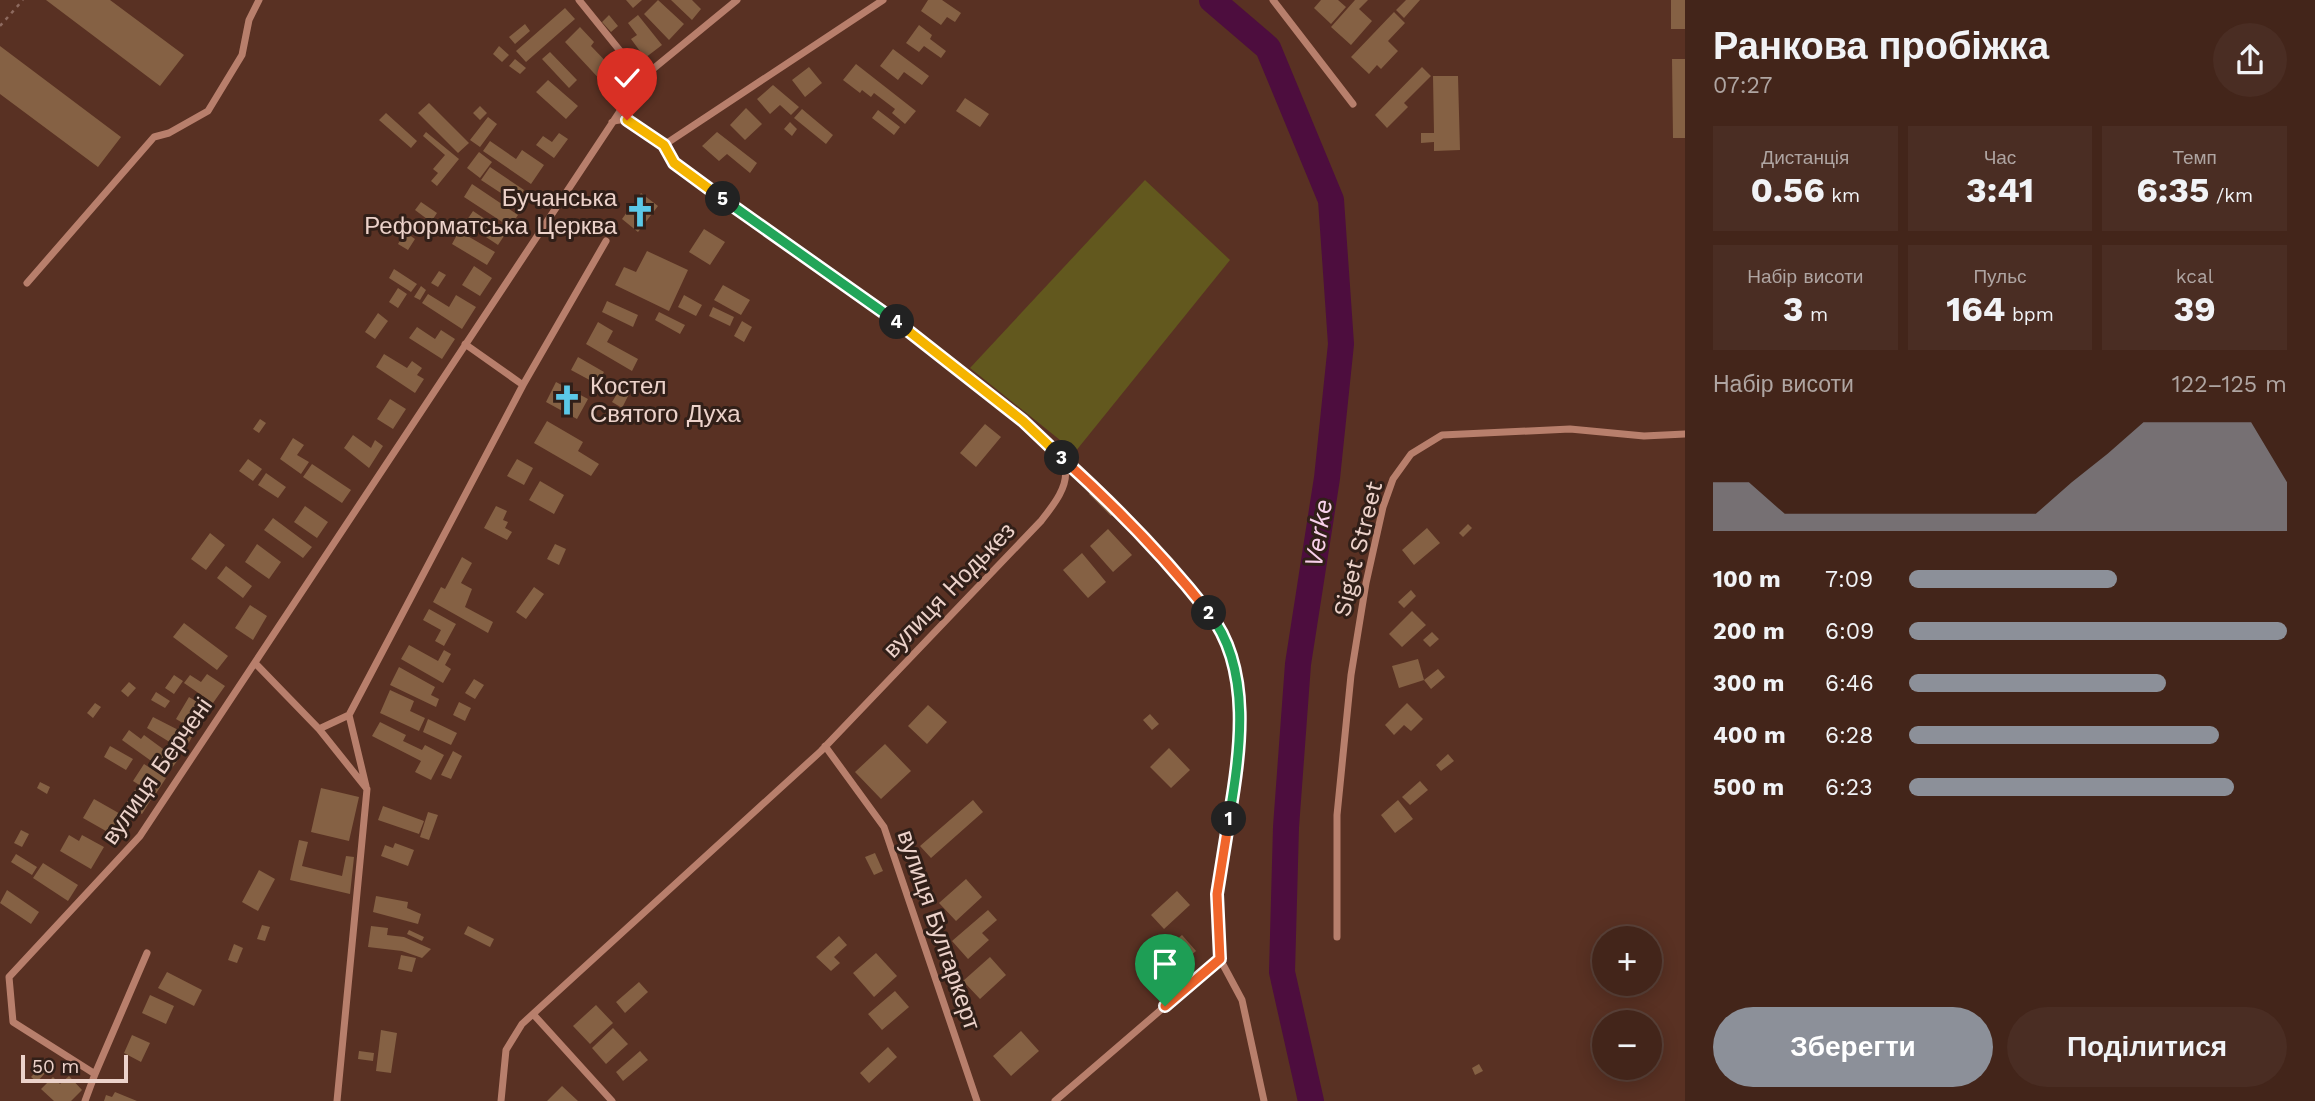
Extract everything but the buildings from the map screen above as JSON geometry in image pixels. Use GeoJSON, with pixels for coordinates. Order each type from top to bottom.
{"type":"FeatureCollection","features":[{"type":"Feature","properties":{"kind":"street"},"geometry":{"type":"LineString","coordinates":[[27,283],[154,137],[169,133],[208,111],[242,55],[249,20],[259,0]]}},
{"type":"Feature","properties":{"kind":"street"},"geometry":{"type":"LineString","coordinates":[[579,0],[642,78]]}},
{"type":"Feature","properties":{"kind":"street","name":"вулиця Берчені"},"geometry":{"type":"LineString","coordinates":[[9,977],[140,836],[642,78],[737,0]]}},
{"type":"Feature","properties":{"kind":"street"},"geometry":{"type":"LineString","coordinates":[[664,145],[883,0]]}},
{"type":"Feature","properties":{"kind":"street"},"geometry":{"type":"LineString","coordinates":[[1273,0],[1353,104]]}},
{"type":"Feature","properties":{"kind":"street"},"geometry":{"type":"LineString","coordinates":[[612,122],[619,118],[627,120],[664,145],[674,163],[687,173],[924,341],[1059,454],[1104,496],[1175,571],[1220,627],[1236,682],[1241,730],[1217,894],[1220,959],[1242,1000],[1264,1101]]}},
{"type":"Feature","properties":{"kind":"street"},"geometry":{"type":"LineString","coordinates":[[318,729],[349,715],[523,385],[606,241]]}},
{"type":"Feature","properties":{"kind":"street"},"geometry":{"type":"LineString","coordinates":[[465,344],[523,385]]}},
{"type":"Feature","properties":{"kind":"street","name":"Siget Street"},"geometry":{"type":"LineString","coordinates":[[1337,937],[1337,815],[1351,675],[1366,583],[1383,507],[1401,465],[1427,441],[1442,435],[1570,429],[1644,436],[1685,434]]}},
{"type":"Feature","properties":{"kind":"street","name":"вулиця Нодькез"},"geometry":{"type":"LineString","coordinates":[[501,1101],[506,1050],[522,1024],[825,746],[1041,521],[1063,485],[1066,472],[1059,454]]}},
{"type":"Feature","properties":{"kind":"street"},"geometry":{"type":"LineString","coordinates":[[255,663],[318,729],[367,789]]}},
{"type":"Feature","properties":{"kind":"street"},"geometry":{"type":"LineString","coordinates":[[337,1101],[367,789],[349,715]]}},
{"type":"Feature","properties":{"kind":"street","name":"вулиця Булгаркерт"},"geometry":{"type":"LineString","coordinates":[[825,746],[884,828],[977,1101]]}},
{"type":"Feature","properties":{"kind":"street"},"geometry":{"type":"LineString","coordinates":[[85,1101],[147,953]]}},
{"type":"Feature","properties":{"kind":"street"},"geometry":{"type":"LineString","coordinates":[[1055,1101],[1220,959]]}},
{"type":"Feature","properties":{"kind":"street"},"geometry":{"type":"LineString","coordinates":[[0,980],[9,977],[13,1022],[95,1074]]}},
{"type":"Feature","properties":{"kind":"street"},"geometry":{"type":"LineString","coordinates":[[533,1014],[612,1101]]}},
{"type":"Feature","properties":{"kind":"path"},"geometry":{"type":"LineString","coordinates":[[0,26],[23,0]]}},
{"type":"Feature","properties":{"kind":"shaded area"},"geometry":{"type":"Polygon","coordinates":[[[1145,180],[1230,260],[1075,452],[970,368],[1145,180]]]}},
{"type":"Feature","properties":{"kind":"waterway","name":"Verke"},"geometry":{"type":"LineString","coordinates":[[1212,0],[1268,48],[1331,200],[1341,344],[1327,478],[1298,664],[1286,827],[1282,972],[1311,1101]]}},
{"type":"Feature","properties":{"kind":"place","name":"Бучанська Реформатська Церква"},"geometry":{"type":"Point","coordinates":[640,212]}},
{"type":"Feature","properties":{"kind":"place","name":"Костел Святого Духа"},"geometry":{"type":"Point","coordinates":[567,400]}},
{"type":"Feature","properties":{"kind":"route"},"geometry":{"type":"LineString","coordinates":[[627,120],[664,145],[674,163],[687,173],[924,341],[1023,421],[1104,496],[1184,581],[1220,627],[1236,682],[1241,730],[1217,894],[1220,959],[1165,1006]]}}]}
